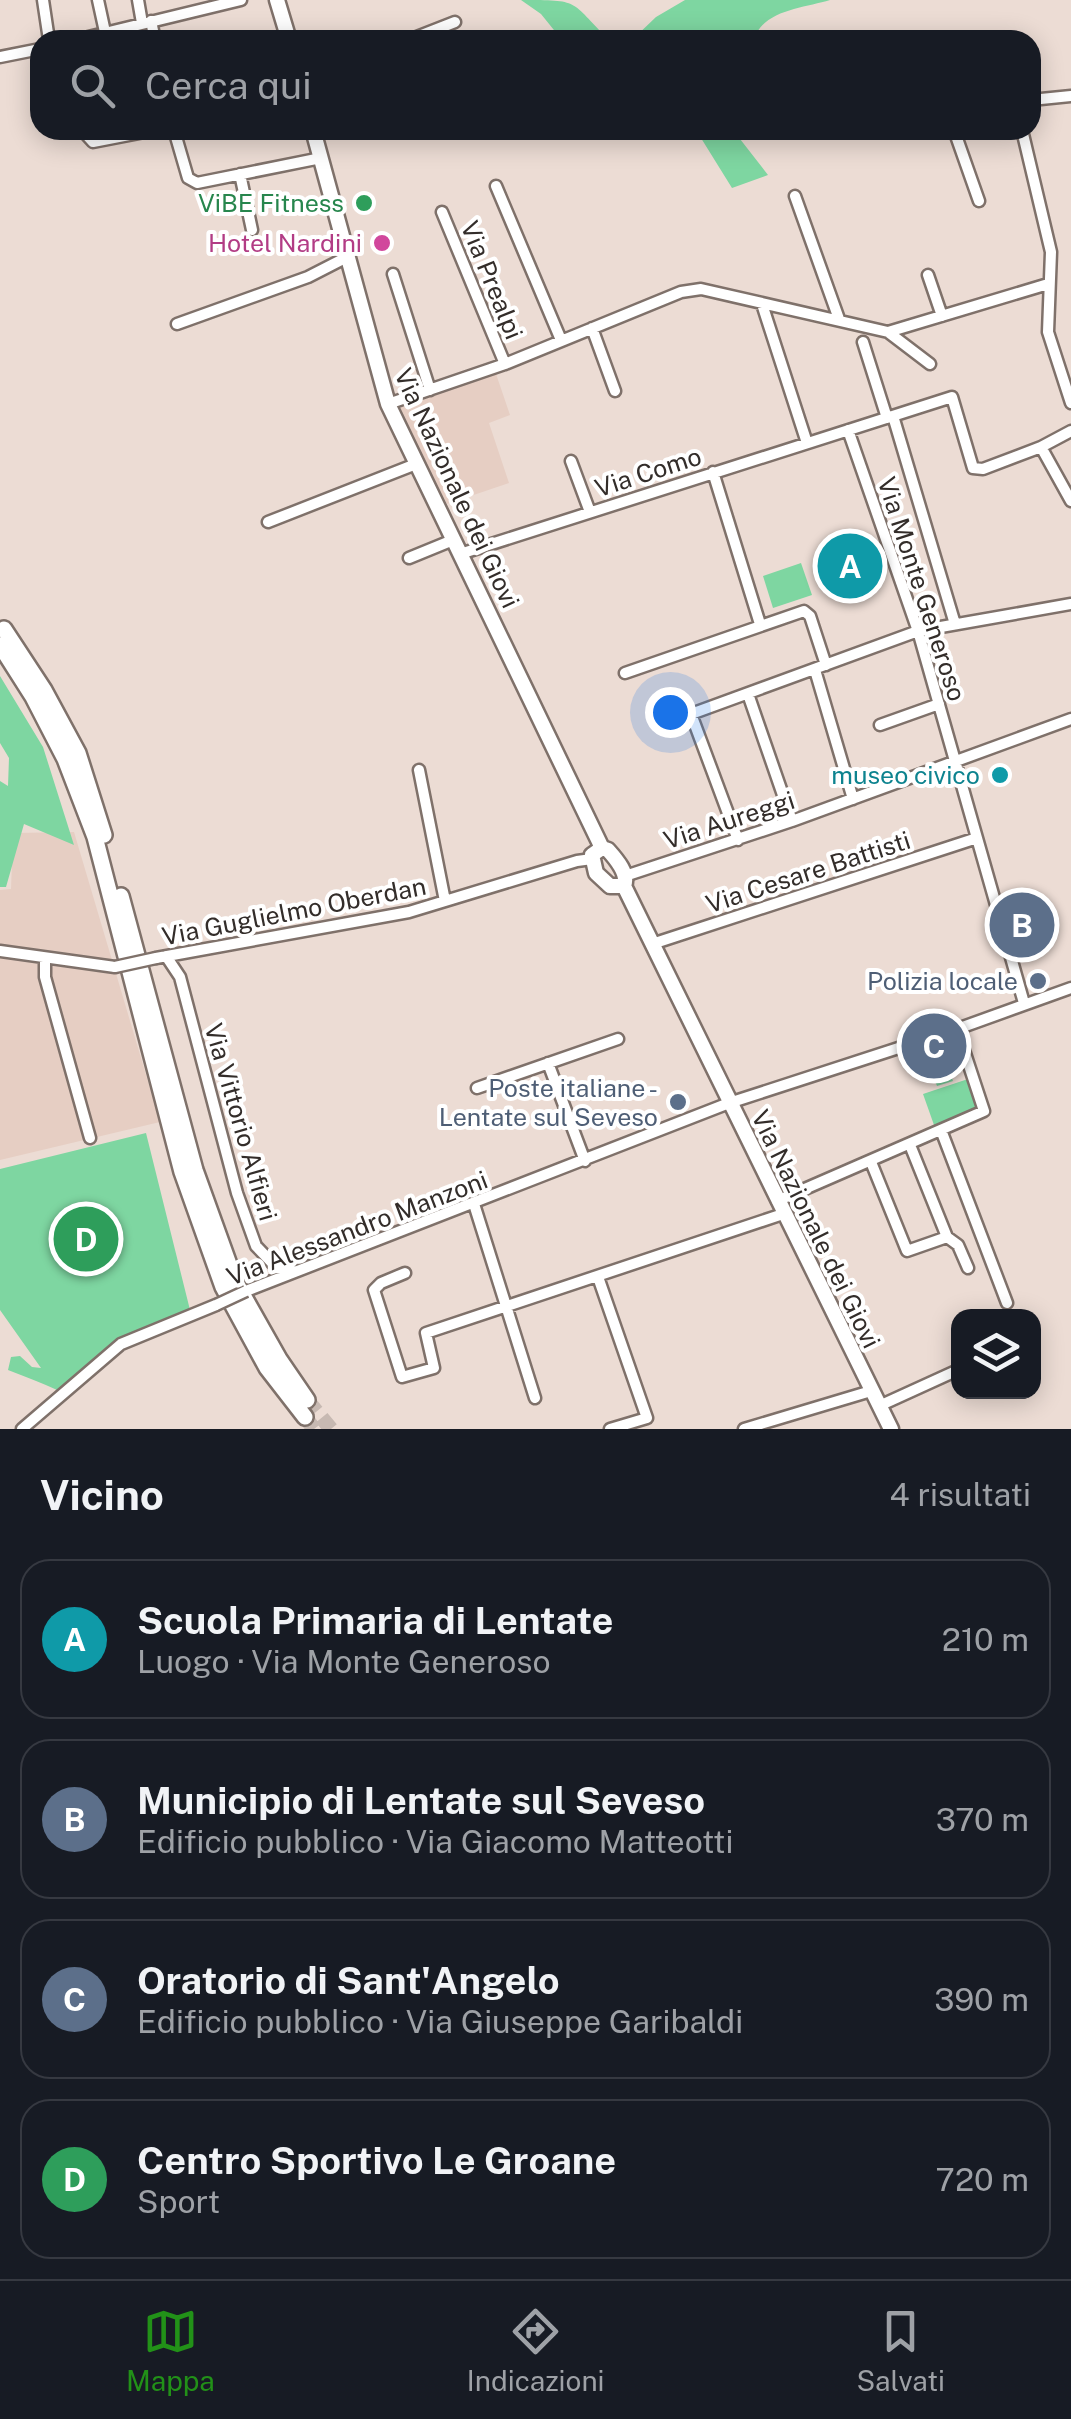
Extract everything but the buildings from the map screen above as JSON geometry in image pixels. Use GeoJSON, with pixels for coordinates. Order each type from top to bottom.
{"type":"FeatureCollection","features":[{"type":"Feature","properties":{"kind":"highway"},"geometry":{"type":"LineString","coordinates":[[2,637],[44,690],[78,753],[196,1170],[235,1281],[306,1408]]}},
{"type":"Feature","properties":{"kind":"main road"},"geometry":{"type":"LineString","coordinates":[[278,0],[286,30]]}},
{"type":"Feature","properties":{"kind":"main road","name":"Via Nazionale dei Giovi"},"geometry":{"type":"LineString","coordinates":[[316,140],[388,404],[599,835],[601,880],[615,888],[624,881]]}},
{"type":"Feature","properties":{"kind":"main road","name":"Via Nazionale dei Giovi"},"geometry":{"type":"LineString","coordinates":[[597,854],[613,855],[652,944],[891,1429]]}},
{"type":"Feature","properties":{"kind":"street"},"geometry":{"type":"LineString","coordinates":[[43,0],[48,30]]}},
{"type":"Feature","properties":{"kind":"street"},"geometry":{"type":"LineString","coordinates":[[98,0],[105,30]]}},
{"type":"Feature","properties":{"kind":"street"},"geometry":{"type":"LineString","coordinates":[[138,0],[150,30]]}},
{"type":"Feature","properties":{"kind":"street"},"geometry":{"type":"LineString","coordinates":[[113,30],[241,0]]}},
{"type":"Feature","properties":{"kind":"street"},"geometry":{"type":"LineString","coordinates":[[434,30],[455,22]]}},
{"type":"Feature","properties":{"kind":"street"},"geometry":{"type":"LineString","coordinates":[[0,58],[30,51]]}},
{"type":"Feature","properties":{"kind":"street"},"geometry":{"type":"LineString","coordinates":[[1041,99],[1071,96]]}},
{"type":"Feature","properties":{"kind":"street"},"geometry":{"type":"LineString","coordinates":[[177,140],[188,178],[197,183],[321,158]]}},
{"type":"Feature","properties":{"kind":"street"},"geometry":{"type":"LineString","coordinates":[[958,140],[979,201]]}},
{"type":"Feature","properties":{"kind":"street"},"geometry":{"type":"LineString","coordinates":[[1024,140],[1051,252],[1048,332],[1071,403]]}},
{"type":"Feature","properties":{"kind":"street"},"geometry":{"type":"LineString","coordinates":[[240,174],[252,230]]}},
{"type":"Feature","properties":{"kind":"street"},"geometry":{"type":"LineString","coordinates":[[496,186],[561,340]]}},
{"type":"Feature","properties":{"kind":"street"},"geometry":{"type":"LineString","coordinates":[[795,196],[839,319]]}},
{"type":"Feature","properties":{"kind":"street","name":"Via Prealpi"},"geometry":{"type":"LineString","coordinates":[[442,212],[505,364]]}},
{"type":"Feature","properties":{"kind":"street"},"geometry":{"type":"LineString","coordinates":[[177,324],[308,278],[347,257]]}},
{"type":"Feature","properties":{"kind":"street"},"geometry":{"type":"LineString","coordinates":[[393,274],[430,390]]}},
{"type":"Feature","properties":{"kind":"street"},"geometry":{"type":"LineString","coordinates":[[928,275],[942,316]]}},
{"type":"Feature","properties":{"kind":"street"},"geometry":{"type":"LineString","coordinates":[[888,332],[1048,284]]}},
{"type":"Feature","properties":{"kind":"street"},"geometry":{"type":"LineString","coordinates":[[388,404],[505,364],[681,292],[701,289],[888,332],[930,364]]}},
{"type":"Feature","properties":{"kind":"street"},"geometry":{"type":"LineString","coordinates":[[762,304],[806,443]]}},
{"type":"Feature","properties":{"kind":"street"},"geometry":{"type":"LineString","coordinates":[[592,328],[615,390]]}},
{"type":"Feature","properties":{"kind":"street"},"geometry":{"type":"LineString","coordinates":[[863,342],[955,624]]}},
{"type":"Feature","properties":{"kind":"street","name":"Via Como"},"geometry":{"type":"LineString","coordinates":[[410,558],[590,512],[952,398],[971,465],[983,469],[1041,448]]}},
{"type":"Feature","properties":{"kind":"street","name":"Via Monte Generoso"},"geometry":{"type":"LineString","coordinates":[[848,430],[918,631],[1024,1004]]}},
{"type":"Feature","properties":{"kind":"street"},"geometry":{"type":"LineString","coordinates":[[1071,431],[1041,448],[1071,501]]}},
{"type":"Feature","properties":{"kind":"street"},"geometry":{"type":"LineString","coordinates":[[571,460],[590,512]]}},
{"type":"Feature","properties":{"kind":"street"},"geometry":{"type":"LineString","coordinates":[[268,522],[416,464]]}},
{"type":"Feature","properties":{"kind":"street"},"geometry":{"type":"LineString","coordinates":[[713,472],[760,624]]}},
{"type":"Feature","properties":{"kind":"street"},"geometry":{"type":"LineString","coordinates":[[738,840],[691,714],[918,631],[1071,604]]}},
{"type":"Feature","properties":{"kind":"street"},"geometry":{"type":"LineString","coordinates":[[625,672],[804,611],[810,616],[853,799]]}},
{"type":"Feature","properties":{"kind":"street"},"geometry":{"type":"LineString","coordinates":[[748,694],[792,821]]}},
{"type":"Feature","properties":{"kind":"street"},"geometry":{"type":"LineString","coordinates":[[880,725],[940,704]]}},
{"type":"Feature","properties":{"kind":"street","name":"Via Aureggi"},"geometry":{"type":"LineString","coordinates":[[624,881],[1071,719]]}},
{"type":"Feature","properties":{"kind":"street"},"geometry":{"type":"LineString","coordinates":[[419,770],[445,901]]}},
{"type":"Feature","properties":{"kind":"street","name":"Via Cesare Battisti"},"geometry":{"type":"LineString","coordinates":[[652,944],[977,838]]}},
{"type":"Feature","properties":{"kind":"street","name":"Via Guglielmo Oberdan"},"geometry":{"type":"LineString","coordinates":[[0,951],[115,967],[408,912],[597,854]]}},
{"type":"Feature","properties":{"kind":"street"},"geometry":{"type":"LineString","coordinates":[[180,977],[185,953]]}},
{"type":"Feature","properties":{"kind":"street","name":"Via Vittorio Alfieri"},"geometry":{"type":"LineString","coordinates":[[161,957],[180,977],[236,1193],[256,1246],[277,1268],[304,1270]]}},
{"type":"Feature","properties":{"kind":"street"},"geometry":{"type":"LineString","coordinates":[[45,958],[46,977],[90,1138]]}},
{"type":"Feature","properties":{"kind":"street","name":"Via Alessandro Manzoni"},"geometry":{"type":"LineString","coordinates":[[22,1429],[121,1344],[246,1291],[730,1103],[1071,988]]}},
{"type":"Feature","properties":{"kind":"street"},"geometry":{"type":"LineString","coordinates":[[405,1273],[374,1290],[402,1376],[434,1368],[426,1333],[598,1277],[780,1208],[984,1110],[957,1029]]}},
{"type":"Feature","properties":{"kind":"street"},"geometry":{"type":"LineString","coordinates":[[477,1088],[618,1039]]}},
{"type":"Feature","properties":{"kind":"street"},"geometry":{"type":"LineString","coordinates":[[548,1062],[585,1161]]}},
{"type":"Feature","properties":{"kind":"street"},"geometry":{"type":"LineString","coordinates":[[941,1130],[1008,1302]]}},
{"type":"Feature","properties":{"kind":"street"},"geometry":{"type":"LineString","coordinates":[[910,1145],[946,1237],[958,1245],[968,1268]]}},
{"type":"Feature","properties":{"kind":"street"},"geometry":{"type":"LineString","coordinates":[[871,1162],[907,1251],[946,1237]]}},
{"type":"Feature","properties":{"kind":"street"},"geometry":{"type":"LineString","coordinates":[[474,1204],[536,1398]]}},
{"type":"Feature","properties":{"kind":"street"},"geometry":{"type":"LineString","coordinates":[[598,1277],[647,1418],[610,1429]]}},
{"type":"Feature","properties":{"kind":"street"},"geometry":{"type":"LineString","coordinates":[[878,1406],[951,1373]]}},
{"type":"Feature","properties":{"kind":"street"},"geometry":{"type":"LineString","coordinates":[[744,1429],[871,1391]]}},
{"type":"Feature","properties":{"kind":"shaded area"},"geometry":{"type":"Polygon","coordinates":[[[494,368],[510,415],[489,423],[509,483],[447,504],[395,402],[494,368]]]}},
{"type":"Feature","properties":{"kind":"shaded area"},"geometry":{"type":"Polygon","coordinates":[[[74,832],[160,1122],[0,1160],[0,890],[11,889],[13,833],[74,832]]]}},
{"type":"Feature","properties":{"kind":"green space"},"geometry":{"type":"Polygon","coordinates":[[[521,0],[565,2],[599,30],[554,30],[541,14],[521,0]]]}},
{"type":"Feature","properties":{"kind":"green space"},"geometry":{"type":"Polygon","coordinates":[[[685,0],[830,0],[775,16],[758,30],[642,30],[685,0]]]}},
{"type":"Feature","properties":{"kind":"green space"},"geometry":{"type":"Polygon","coordinates":[[[702,140],[741,140],[768,175],[732,188],[702,140]]]}},
{"type":"Feature","properties":{"kind":"green space"},"geometry":{"type":"Polygon","coordinates":[[[801,563],[812,595],[773,608],[763,576],[801,563]]]}},
{"type":"Feature","properties":{"kind":"green space"},"geometry":{"type":"Polygon","coordinates":[[[0,676],[43,747],[74,845],[24,824],[6,887],[0,887],[0,781],[8,786],[9,758],[0,743],[0,676]]]}},
{"type":"Feature","properties":{"kind":"green space"},"geometry":{"type":"Polygon","coordinates":[[[944,1056],[953,1081],[937,1086],[928,1062],[944,1056]]]}},
{"type":"Feature","properties":{"kind":"green space"},"geometry":{"type":"Polygon","coordinates":[[[968,1079],[979,1110],[934,1125],[923,1094],[968,1079]]]}},
{"type":"Feature","properties":{"kind":"green space"},"geometry":{"type":"Polygon","coordinates":[[[146,1133],[190,1310],[121,1340],[57,1390],[8,1370],[11,1357],[20,1356],[32,1367],[41,1368],[0,1310],[0,1169],[146,1133]]]}},
{"type":"Feature","properties":{"kind":"tunnel"},"geometry":{"type":"LineString","coordinates":[[307,1400],[331,1429]]}},
{"type":"Feature","properties":{"kind":"tunnel"},"geometry":{"type":"LineString","coordinates":[[305,1417],[314,1429]]}},
{"type":"Feature","properties":{"kind":"place","name":"ViBE Fitness"},"geometry":{"type":"Point","coordinates":[364,203]}},
{"type":"Feature","properties":{"kind":"place","name":"Hotel Nardini"},"geometry":{"type":"Point","coordinates":[382,243]}},
{"type":"Feature","properties":{"kind":"place","name":"Scuola Primaria di Lentate"},"geometry":{"type":"Point","coordinates":[850,566]}},
{"type":"Feature","properties":{"kind":"place","name":"museo civico"},"geometry":{"type":"Point","coordinates":[1000,775]}},
{"type":"Feature","properties":{"kind":"place","name":"Municipio di Lentate sul Seveso"},"geometry":{"type":"Point","coordinates":[1022,925]}},
{"type":"Feature","properties":{"kind":"place","name":"Polizia locale"},"geometry":{"type":"Point","coordinates":[1038,981]}},
{"type":"Feature","properties":{"kind":"place","name":"Oratorio di Sant'Angelo"},"geometry":{"type":"Point","coordinates":[934,1046]}},
{"type":"Feature","properties":{"kind":"place","name":"Poste italiane - Lentate sul Seveso"},"geometry":{"type":"Point","coordinates":[678,1102]}},
{"type":"Feature","properties":{"kind":"place","name":"Centro Sportivo Le Groane"},"geometry":{"type":"Point","coordinates":[86,1239]}}]}
